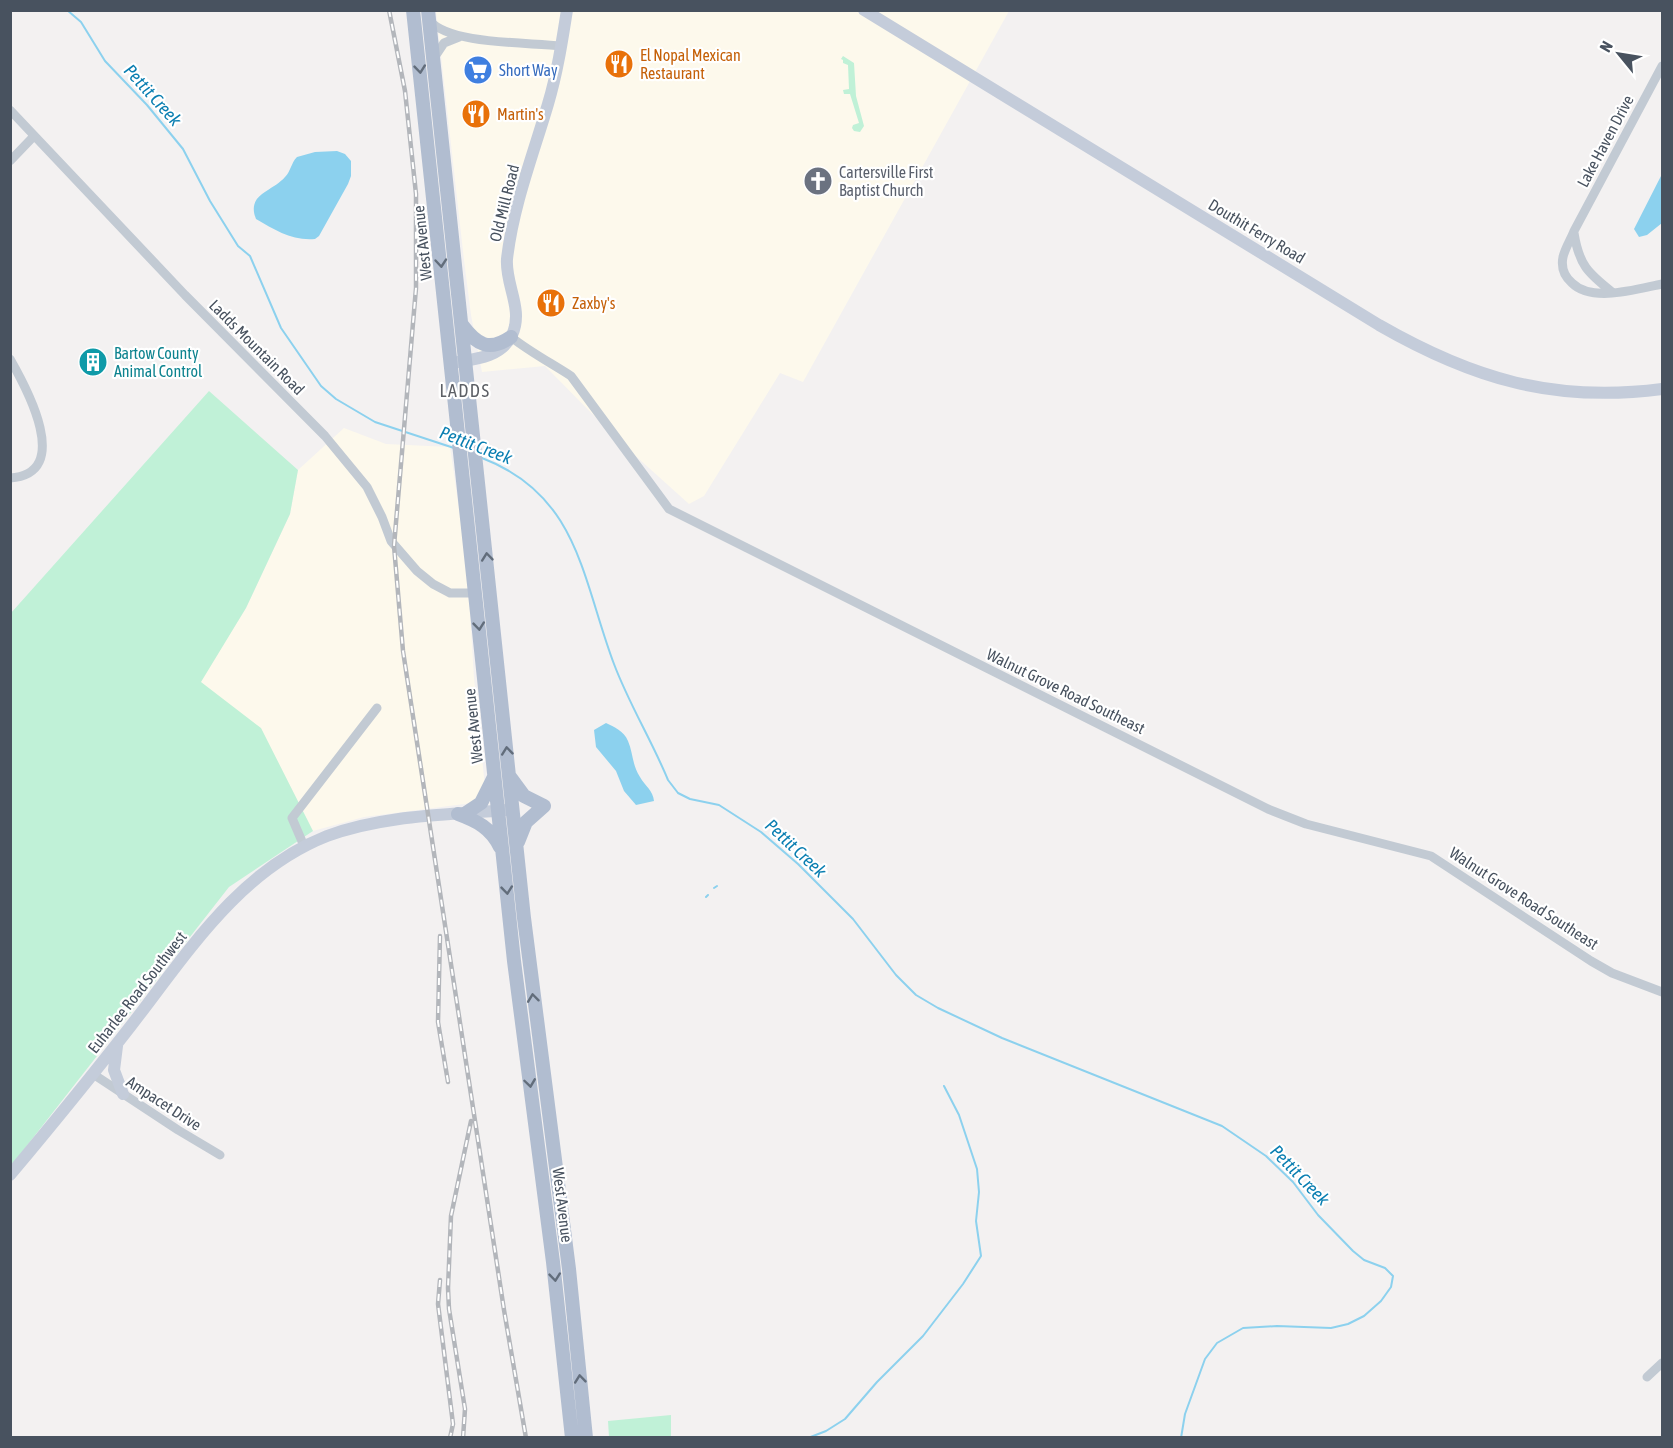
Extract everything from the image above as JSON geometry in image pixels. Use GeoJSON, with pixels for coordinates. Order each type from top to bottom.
{"type":"FeatureCollection","features":[{"type":"Feature","properties":{"kind":"main road","name":"West Avenue"},"geometry":{"type":"LineString","coordinates":[[413,10],[494,774],[517,850],[534,1006],[569,1269],[586,1437]]}},
{"type":"Feature","properties":{"kind":"main road","name":"West Avenue"},"geometry":{"type":"LineString","coordinates":[[429,15],[509,776],[502,851],[553,1262],[572,1437]]}},
{"type":"Feature","properties":{"kind":"main road"},"geometry":{"type":"LineString","coordinates":[[462,325],[476,341],[488,346],[503,343],[511,337]]}},
{"type":"Feature","properties":{"kind":"main road"},"geometry":{"type":"LineString","coordinates":[[462,814],[481,803],[494,774]]}},
{"type":"Feature","properties":{"kind":"main road"},"geometry":{"type":"LineString","coordinates":[[509,776],[524,796],[544,806],[526,822],[517,850]]}},
{"type":"Feature","properties":{"kind":"main road"},"geometry":{"type":"LineString","coordinates":[[462,814],[488,829],[502,851]]}},
{"type":"Feature","properties":{"kind":"street","name":"Old Mill Road"},"geometry":{"type":"LineString","coordinates":[[511,337],[517,316],[507,261],[512,229],[549,101],[567,10]]}},
{"type":"Feature","properties":{"kind":"street","name":"Douthit Ferry Road"},"geometry":{"type":"LineString","coordinates":[[864,10],[1379,325],[1435,356],[1495,378],[1552,390],[1606,393],[1662,389]]}},
{"type":"Feature","properties":{"kind":"street"},"geometry":{"type":"LineString","coordinates":[[429,15],[443,32],[459,37],[561,46]]}},
{"type":"Feature","properties":{"kind":"street"},"geometry":{"type":"LineString","coordinates":[[434,58],[444,43],[459,37]]}},
{"type":"Feature","properties":{"kind":"street","name":"Lake Haven Drive"},"geometry":{"type":"LineString","coordinates":[[1662,66],[1574,231],[1563,257],[1566,278],[1577,288],[1587,291],[1600,294],[1662,284]]}},
{"type":"Feature","properties":{"kind":"street","name":"Ladds Mountain Road"},"geometry":{"type":"LineString","coordinates":[[10,110],[185,295],[341,454],[367,487],[392,543],[417,571],[433,584],[450,593],[475,593]]}},
{"type":"Feature","properties":{"kind":"street"},"geometry":{"type":"LineString","coordinates":[[10,161],[34,136]]}},
{"type":"Feature","properties":{"kind":"street"},"geometry":{"type":"LineString","coordinates":[[1574,231],[1576,248],[1583,266],[1612,292]]}},
{"type":"Feature","properties":{"kind":"street"},"geometry":{"type":"LineString","coordinates":[[450,363],[489,356],[511,337]]}},
{"type":"Feature","properties":{"kind":"street","name":"Walnut Grove Road Southeast"},"geometry":{"type":"LineString","coordinates":[[511,337],[531,352],[554,363],[572,376],[669,509],[1268,809],[1306,824],[1431,856],[1591,961],[1612,973],[1662,992]]}},
{"type":"Feature","properties":{"kind":"street"},"geometry":{"type":"LineString","coordinates":[[10,359],[38,415],[43,440],[40,458],[33,469],[24,476],[10,478]]}},
{"type":"Feature","properties":{"kind":"street"},"geometry":{"type":"LineString","coordinates":[[304,846],[292,818],[377,708]]}},
{"type":"Feature","properties":{"kind":"street","name":"Euharlee Road Southwest"},"geometry":{"type":"LineString","coordinates":[[10,1175],[211,924],[235,897],[266,870],[304,846],[337,833],[372,824],[506,810]]}},
{"type":"Feature","properties":{"kind":"street"},"geometry":{"type":"LineString","coordinates":[[118,1042],[114,1070],[123,1094]]}},
{"type":"Feature","properties":{"kind":"street","name":"Ampacet Drive"},"geometry":{"type":"LineString","coordinates":[[93,1074],[220,1155]]}},
{"type":"Feature","properties":{"kind":"street"},"geometry":{"type":"LineString","coordinates":[[1647,1377],[1662,1363]]}},
{"type":"Feature","properties":{"kind":"shaded area"},"geometry":{"type":"Polygon","coordinates":[[[436,11],[1009,11],[803,382],[780,373],[704,496],[689,504],[619,441],[545,366],[482,372],[471,315],[436,11]]]}},
{"type":"Feature","properties":{"kind":"shaded area"},"geometry":{"type":"Polygon","coordinates":[[[344,428],[386,444],[450,447],[467,564],[474,678],[485,787],[472,803],[364,817],[313,831],[261,729],[200,682],[246,608],[290,514],[298,470],[344,428]]]}},
{"type":"Feature","properties":{"kind":"green space"},"geometry":{"type":"Polygon","coordinates":[[[843,56],[854,63],[856,96],[864,126],[860,132],[852,128],[853,125],[859,123],[850,94],[844,94],[843,90],[849,89],[848,65],[843,63],[841,59],[843,56]]]}},
{"type":"Feature","properties":{"kind":"green space"},"geometry":{"type":"Polygon","coordinates":[[[209,391],[298,470],[290,514],[246,608],[201,682],[261,728],[313,831],[229,887],[11,1166],[11,613],[209,391]]]}},
{"type":"Feature","properties":{"kind":"green space"},"geometry":{"type":"Polygon","coordinates":[[[671,1415],[671,1437],[609,1437],[608,1421],[671,1415]]]}},
{"type":"Feature","properties":{"kind":"water"},"geometry":{"type":"Polygon","coordinates":[[[337,151],[345,154],[351,161],[351,176],[319,236],[315,239],[307,239],[291,236],[256,219],[254,204],[257,199],[285,177],[297,157],[315,152],[337,151]]]}},
{"type":"Feature","properties":{"kind":"water"},"geometry":{"type":"Polygon","coordinates":[[[1662,174],[1662,223],[1647,235],[1639,237],[1634,229],[1662,174]]]}},
{"type":"Feature","properties":{"kind":"water"},"geometry":{"type":"Polygon","coordinates":[[[606,723],[626,738],[637,772],[654,801],[636,805],[624,791],[616,771],[596,747],[594,730],[606,723]]]}},
{"type":"Feature","properties":{"kind":"waterway","name":"Pettit Creek"},"geometry":{"type":"LineString","coordinates":[[67,10],[81,22],[105,61],[147,105],[183,149],[210,201],[238,246],[250,256],[281,328],[321,386],[336,399],[375,422],[454,448]]}},
{"type":"Feature","properties":{"kind":"waterway","name":"Pettit Creek"},"geometry":{"type":"LineString","coordinates":[[482,458],[514,474],[539,494],[558,517],[584,571],[620,679],[668,780],[678,793],[690,799],[719,805],[761,832],[798,864],[853,919],[896,975],[916,995],[1002,1038],[1222,1126],[1266,1156],[1293,1182],[1318,1215],[1353,1251],[1364,1260],[1385,1268],[1393,1276],[1391,1287],[1381,1301],[1364,1316],[1348,1324],[1331,1328],[1277,1326],[1243,1328],[1217,1343],[1205,1359],[1185,1414],[1181,1438]]}},
{"type":"Feature","properties":{"kind":"waterway"},"geometry":{"type":"LineString","coordinates":[[808,1438],[826,1431],[845,1419],[877,1382],[923,1336],[963,1284],[981,1256],[976,1221],[979,1192],[977,1169],[959,1115],[944,1086]]}},
{"type":"Feature","properties":{"kind":"railway"},"geometry":{"type":"LineString","coordinates":[[389,10],[405,91],[416,194],[416,288],[394,546],[403,651],[504,1310],[526,1438]]}},
{"type":"Feature","properties":{"kind":"railway"},"geometry":{"type":"LineString","coordinates":[[440,936],[438,1022],[448,1082]]}},
{"type":"Feature","properties":{"kind":"railway"},"geometry":{"type":"LineString","coordinates":[[463,1438],[465,1409],[449,1309],[448,1288],[451,1216],[471,1121]]}},
{"type":"Feature","properties":{"kind":"railway"},"geometry":{"type":"LineString","coordinates":[[440,1280],[438,1304],[453,1424],[450,1438]]}},
{"type":"Feature","properties":{"kind":"place","name":"El Nopal Mexican Restaurant"},"geometry":{"type":"Point","coordinates":[619,64]}},
{"type":"Feature","properties":{"kind":"place","name":"Short Way"},"geometry":{"type":"Point","coordinates":[478,70]}},
{"type":"Feature","properties":{"kind":"place","name":"Martin's"},"geometry":{"type":"Point","coordinates":[476,114]}},
{"type":"Feature","properties":{"kind":"place","name":"Cartersville First Baptist Church"},"geometry":{"type":"Point","coordinates":[818,181]}},
{"type":"Feature","properties":{"kind":"place","name":"Zaxby's"},"geometry":{"type":"Point","coordinates":[551,303]}},
{"type":"Feature","properties":{"kind":"place","name":"Bartow County Animal Control"},"geometry":{"type":"Point","coordinates":[93,362]}},
{"type":"Feature","properties":{"kind":"district","name":"LADDS"},"geometry":{"type":"Point","coordinates":[465,390]}}]}
